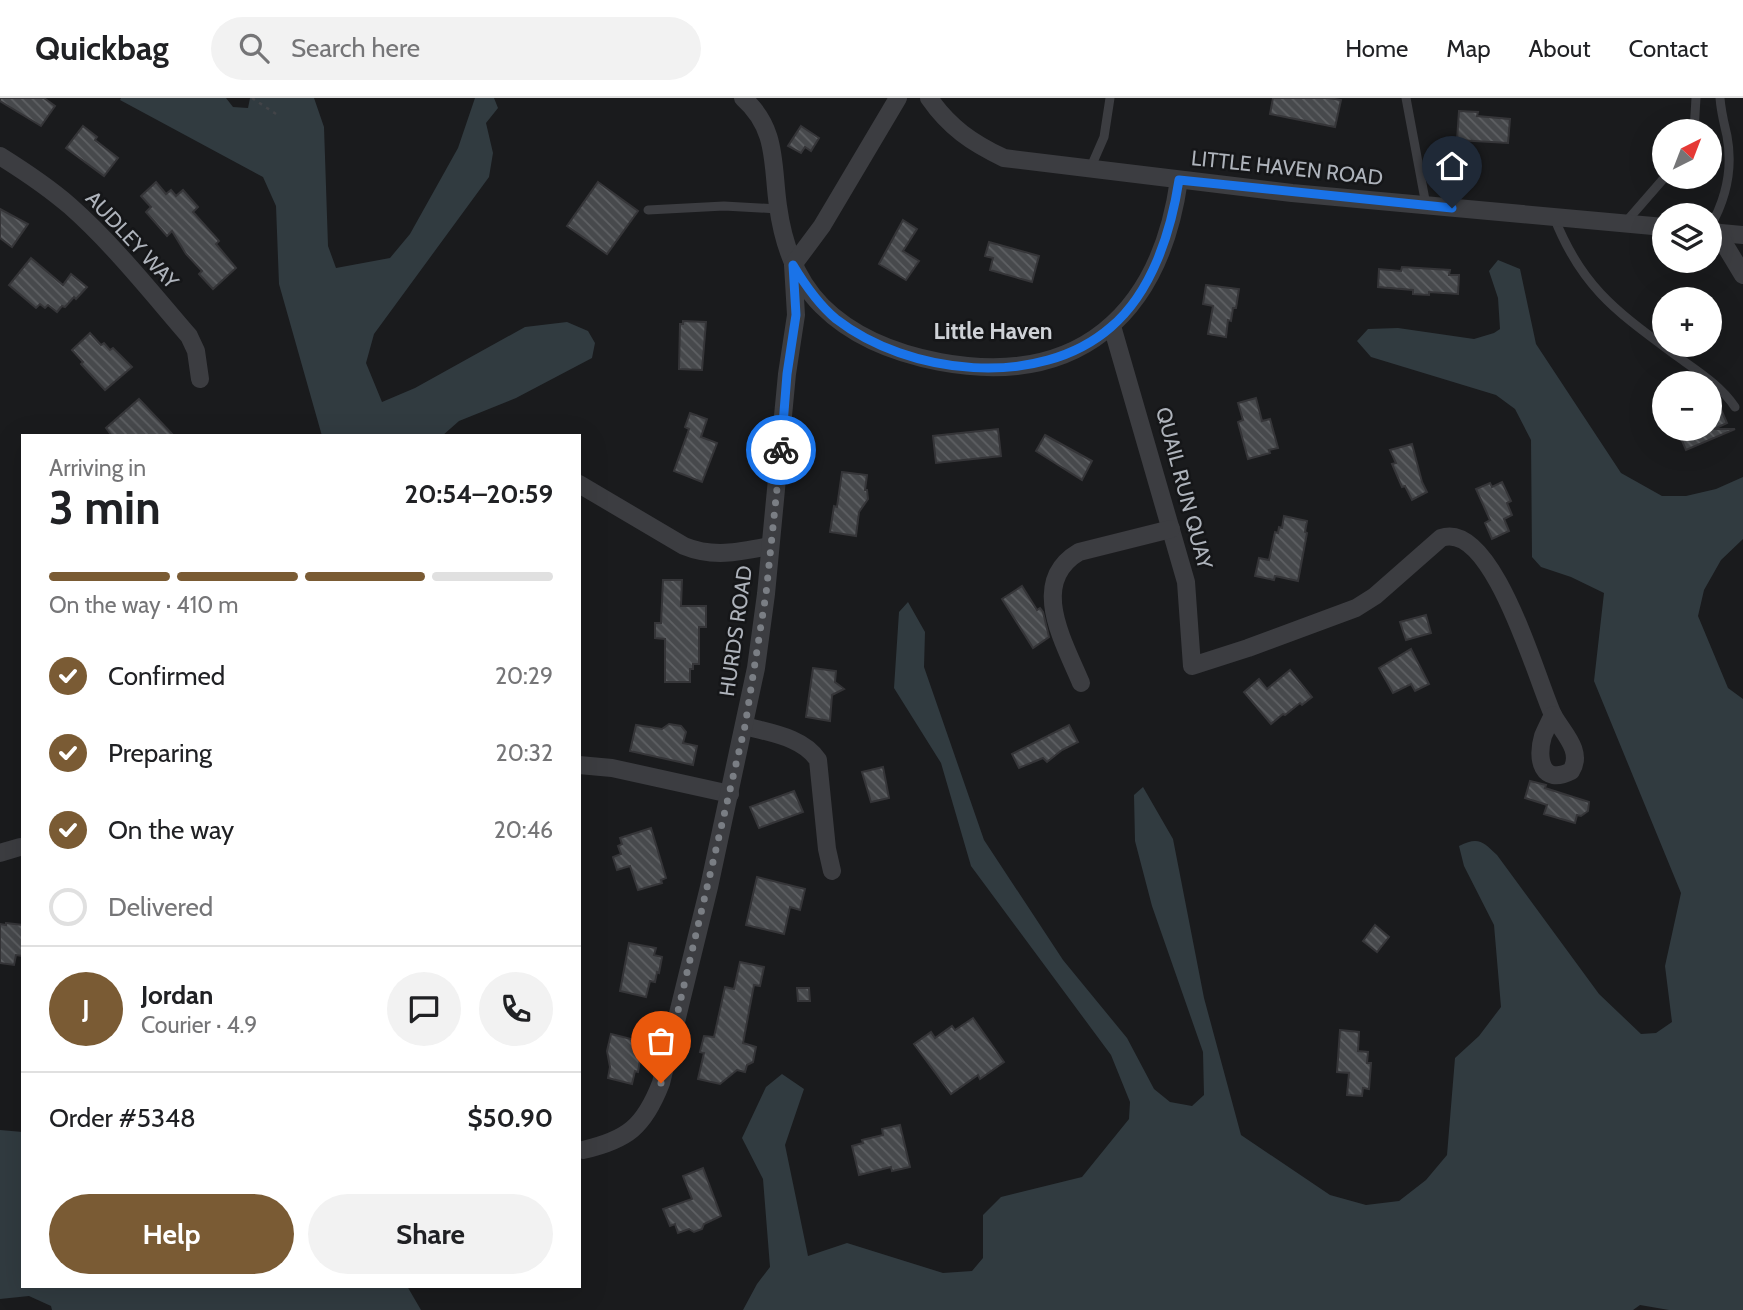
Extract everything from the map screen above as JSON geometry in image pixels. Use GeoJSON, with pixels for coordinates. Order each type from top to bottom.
{"type":"FeatureCollection","features":[{"type":"Feature","properties":{"kind":"street"},"geometry":{"type":"LineString","coordinates":[[743,98],[762,121],[773,148],[778,209],[793,265],[805,286],[821,305],[857,333],[890,349],[943,363],[989,368],[1041,363],[1079,349],[1112,326],[1140,293],[1157,260],[1168,231],[1179,180]]}},
{"type":"Feature","properties":{"kind":"street"},"geometry":{"type":"LineString","coordinates":[[793,265],[822,226],[898,98]]}},
{"type":"Feature","properties":{"kind":"street","name":"LITTLE HAVEN ROAD"},"geometry":{"type":"LineString","coordinates":[[929,98],[955,130],[974,144],[1004,158],[1179,180],[1652,227]]}},
{"type":"Feature","properties":{"kind":"street","name":"AUDLEY WAY"},"geometry":{"type":"LineString","coordinates":[[0,156],[41,182],[71,206],[113,251],[189,336],[196,351],[200,379]]}},
{"type":"Feature","properties":{"kind":"street"},"geometry":{"type":"LineString","coordinates":[[1722,232],[1743,235]]}},
{"type":"Feature","properties":{"kind":"street"},"geometry":{"type":"LineString","coordinates":[[1722,245],[1743,275]]}},
{"type":"Feature","properties":{"kind":"street","name":"HURDS ROAD"},"geometry":{"type":"LineString","coordinates":[[583,1150],[611,1144],[626,1135],[653,1104],[661,1083],[730,794],[756,668],[787,374],[796,315],[793,265]]}},
{"type":"Feature","properties":{"kind":"street","name":"QUAIL RUN QUAY"},"geometry":{"type":"LineString","coordinates":[[1112,326],[1186,582],[1192,666],[1356,608],[1375,596],[1441,538],[1450,535],[1460,537],[1472,547],[1500,585],[1524,635],[1553,715]]}},
{"type":"Feature","properties":{"kind":"street"},"geometry":{"type":"LineString","coordinates":[[581,485],[684,547],[696,551],[712,555],[770,546]]}},
{"type":"Feature","properties":{"kind":"street"},"geometry":{"type":"LineString","coordinates":[[1081,683],[1054,614],[1055,578],[1060,568],[1068,558],[1079,552],[1171,529]]}},
{"type":"Feature","properties":{"kind":"street"},"geometry":{"type":"LineString","coordinates":[[745,726],[803,745],[812,751],[818,760],[827,849],[832,871]]}},
{"type":"Feature","properties":{"kind":"street"},"geometry":{"type":"LineString","coordinates":[[581,765],[612,768],[730,794]]}},
{"type":"Feature","properties":{"kind":"street"},"geometry":{"type":"LineString","coordinates":[[0,853],[21,847]]}},
{"type":"Feature","properties":{"kind":"lane"},"geometry":{"type":"LineString","coordinates":[[1090,169],[1104,136],[1110,98]]}},
{"type":"Feature","properties":{"kind":"lane"},"geometry":{"type":"LineString","coordinates":[[1406,98],[1426,205]]}},
{"type":"Feature","properties":{"kind":"lane"},"geometry":{"type":"LineString","coordinates":[[1695,119],[1696,98]]}},
{"type":"Feature","properties":{"kind":"lane"},"geometry":{"type":"LineString","coordinates":[[1720,98],[1729,154],[1722,203]]}},
{"type":"Feature","properties":{"kind":"lane"},"geometry":{"type":"LineString","coordinates":[[1624,224],[1655,189]]}},
{"type":"Feature","properties":{"kind":"lane"},"geometry":{"type":"LineString","coordinates":[[648,210],[724,206],[778,209]]}},
{"type":"Feature","properties":{"kind":"lane"},"geometry":{"type":"LineString","coordinates":[[1554,217],[1565,246],[1597,292],[1644,332],[1716,385],[1735,407]]}},
{"type":"Feature","properties":{"kind":"path"},"geometry":{"type":"LineString","coordinates":[[252,98],[276,114]]}},
{"type":"Feature","properties":{"kind":"shaded area"},"geometry":{"type":"Polygon","coordinates":[[[226,98],[233,107],[248,108],[250,98],[314,98],[324,127],[328,246],[336,268],[390,258],[410,234],[458,148],[475,98],[494,98],[498,108],[486,123],[493,153],[489,177],[374,334],[366,363],[382,402],[415,388],[525,327],[567,322],[588,331],[595,343],[592,358],[516,398],[459,421],[444,434],[321,434],[279,284],[276,206],[263,177],[120,100],[226,98]]]}},
{"type":"Feature","properties":{"kind":"shaded area"},"geometry":{"type":"Polygon","coordinates":[[[1498,260],[1520,269],[1536,344],[1621,473],[1662,496],[1686,496],[1716,489],[1743,477],[1743,539],[1721,560],[1704,590],[1698,616],[1728,688],[1743,699],[1743,1310],[1669,1310],[1640,1305],[1633,1310],[743,1310],[770,1267],[763,1179],[742,1138],[766,1087],[782,1074],[804,1089],[785,1145],[808,1256],[847,1243],[943,1273],[972,1271],[983,1258],[983,1215],[1001,1197],[1082,1177],[1129,1119],[1130,1102],[1111,1055],[971,866],[941,763],[894,688],[899,612],[908,602],[925,632],[924,667],[984,840],[1063,960],[1127,1038],[1154,1089],[1170,1102],[1192,1106],[1204,1095],[1203,1052],[1152,906],[1135,841],[1134,795],[1143,787],[1173,839],[1204,998],[1241,1135],[1330,1195],[1366,1205],[1399,1201],[1426,1180],[1447,1155],[1455,1058],[1479,1036],[1501,1007],[1494,925],[1464,866],[1459,846],[1476,841],[1497,855],[1599,994],[1641,1034],[1656,1033],[1672,1022],[1665,966],[1681,893],[1594,681],[1604,593],[1571,577],[1541,567],[1532,557],[1531,440],[1515,409],[1496,395],[1371,357],[1357,341],[1368,329],[1398,328],[1474,339],[1494,333],[1500,329],[1498,298],[1489,271],[1498,260]]]}},
{"type":"Feature","properties":{"kind":"shaded area"},"geometry":{"type":"Polygon","coordinates":[[[0,1130],[21,1132],[21,1288],[408,1288],[421,1310],[52,1310],[51,1306],[29,1296],[0,1299],[0,1130]]]}},
{"type":"Feature","properties":{"kind":"building"},"geometry":{"type":"Polygon","coordinates":[[[0,98],[44,98],[55,106],[41,126],[0,101],[0,98]]]}},
{"type":"Feature","properties":{"kind":"building"},"geometry":{"type":"Polygon","coordinates":[[[1273,98],[1341,100],[1335,127],[1270,114],[1273,98]]]}},
{"type":"Feature","properties":{"kind":"building"},"geometry":{"type":"Polygon","coordinates":[[[1459,111],[1478,112],[1477,116],[1510,119],[1508,143],[1457,140],[1459,111]]]}},
{"type":"Feature","properties":{"kind":"building"},"geometry":{"type":"Polygon","coordinates":[[[83,126],[97,137],[95,140],[118,158],[104,176],[66,148],[83,126]]]}},
{"type":"Feature","properties":{"kind":"building"},"geometry":{"type":"Polygon","coordinates":[[[801,126],[819,138],[811,151],[805,147],[801,153],[788,146],[801,126]]]}},
{"type":"Feature","properties":{"kind":"building"},"geometry":{"type":"Polygon","coordinates":[[[156,182],[166,194],[171,190],[176,196],[183,190],[198,207],[193,212],[219,241],[216,244],[236,268],[213,289],[199,274],[202,271],[186,254],[172,231],[167,236],[146,212],[151,207],[141,196],[156,182]]]}},
{"type":"Feature","properties":{"kind":"building"},"geometry":{"type":"Polygon","coordinates":[[[598,182],[638,211],[607,254],[567,226],[598,182]]]}},
{"type":"Feature","properties":{"kind":"building"},"geometry":{"type":"Polygon","coordinates":[[[0,209],[28,224],[12,247],[0,238],[0,209]]]}},
{"type":"Feature","properties":{"kind":"building"},"geometry":{"type":"Polygon","coordinates":[[[903,220],[917,229],[903,251],[919,261],[906,280],[879,264],[903,220]]]}},
{"type":"Feature","properties":{"kind":"building"},"geometry":{"type":"Polygon","coordinates":[[[989,242],[1039,256],[1032,282],[990,270],[993,258],[985,256],[989,242]]]}},
{"type":"Feature","properties":{"kind":"building"},"geometry":{"type":"Polygon","coordinates":[[[31,258],[63,285],[71,274],[87,287],[76,299],[74,297],[57,312],[48,305],[45,308],[40,304],[36,308],[9,285],[31,258]]]}},
{"type":"Feature","properties":{"kind":"building"},"geometry":{"type":"Polygon","coordinates":[[[1402,267],[1450,270],[1449,275],[1459,275],[1458,294],[1413,294],[1413,290],[1378,287],[1379,269],[1401,271],[1402,267]]]}},
{"type":"Feature","properties":{"kind":"building"},"geometry":{"type":"Polygon","coordinates":[[[1206,285],[1239,289],[1236,308],[1233,308],[1231,321],[1228,320],[1226,337],[1208,334],[1213,306],[1203,304],[1206,285]]]}},
{"type":"Feature","properties":{"kind":"building"},"geometry":{"type":"Polygon","coordinates":[[[683,321],[706,322],[702,370],[679,369],[680,324],[683,324],[683,321]]]}},
{"type":"Feature","properties":{"kind":"building"},"geometry":{"type":"Polygon","coordinates":[[[90,333],[101,345],[104,343],[110,350],[113,348],[132,367],[105,390],[72,350],[90,333]]]}},
{"type":"Feature","properties":{"kind":"building"},"geometry":{"type":"Polygon","coordinates":[[[1256,398],[1262,421],[1270,419],[1278,448],[1248,459],[1238,422],[1243,420],[1238,403],[1256,398]]]}},
{"type":"Feature","properties":{"kind":"building"},"geometry":{"type":"Polygon","coordinates":[[[139,399],[172,434],[110,434],[106,428],[139,399]]]}},
{"type":"Feature","properties":{"kind":"building"},"geometry":{"type":"Polygon","coordinates":[[[1722,412],[1727,423],[1722,425],[1722,412]]]}},
{"type":"Feature","properties":{"kind":"building"},"geometry":{"type":"Polygon","coordinates":[[[690,413],[707,419],[701,437],[717,443],[702,482],[674,471],[689,429],[685,427],[690,413]]]}},
{"type":"Feature","properties":{"kind":"building"},"geometry":{"type":"Polygon","coordinates":[[[998,429],[1001,456],[936,463],[933,436],[998,429]]]}},
{"type":"Feature","properties":{"kind":"building"},"geometry":{"type":"Polygon","coordinates":[[[1722,429],[1735,429],[1722,435],[1722,429]]]}},
{"type":"Feature","properties":{"kind":"building"},"geometry":{"type":"Polygon","coordinates":[[[1045,435],[1092,461],[1082,480],[1036,451],[1045,435]]]}},
{"type":"Feature","properties":{"kind":"building"},"geometry":{"type":"Polygon","coordinates":[[[1682,441],[1707,441],[1686,450],[1682,441]]]}},
{"type":"Feature","properties":{"kind":"building"},"geometry":{"type":"Polygon","coordinates":[[[1412,444],[1427,492],[1412,500],[1405,486],[1402,487],[1392,464],[1396,463],[1390,450],[1412,444]]]}},
{"type":"Feature","properties":{"kind":"building"},"geometry":{"type":"Polygon","coordinates":[[[842,472],[867,475],[865,490],[868,499],[859,512],[856,536],[830,532],[842,472]]]}},
{"type":"Feature","properties":{"kind":"building"},"geometry":{"type":"Polygon","coordinates":[[[1502,482],[1511,501],[1507,503],[1512,515],[1504,519],[1509,531],[1492,539],[1485,523],[1490,520],[1476,489],[1490,483],[1492,487],[1502,482]]]}},
{"type":"Feature","properties":{"kind":"building"},"geometry":{"type":"Polygon","coordinates":[[[1284,516],[1307,521],[1298,581],[1275,576],[1274,580],[1255,576],[1259,558],[1269,560],[1275,532],[1278,533],[1279,527],[1282,528],[1284,516]]]}},
{"type":"Feature","properties":{"kind":"building"},"geometry":{"type":"Polygon","coordinates":[[[663,580],[682,580],[681,606],[706,606],[706,627],[699,627],[699,664],[693,664],[693,669],[690,669],[690,682],[665,682],[665,639],[655,638],[655,623],[661,623],[663,580]]]}},
{"type":"Feature","properties":{"kind":"building"},"geometry":{"type":"Polygon","coordinates":[[[1022,586],[1037,610],[1040,608],[1043,612],[1049,637],[1033,648],[1002,599],[1022,586]]]}},
{"type":"Feature","properties":{"kind":"building"},"geometry":{"type":"Polygon","coordinates":[[[1426,615],[1431,633],[1406,640],[1400,622],[1426,615]]]}},
{"type":"Feature","properties":{"kind":"building"},"geometry":{"type":"Polygon","coordinates":[[[1411,649],[1429,684],[1415,691],[1411,684],[1393,693],[1379,668],[1411,649]]]}},
{"type":"Feature","properties":{"kind":"building"},"geometry":{"type":"Polygon","coordinates":[[[813,668],[836,671],[835,682],[844,689],[832,695],[830,721],[806,717],[813,668]]]}},
{"type":"Feature","properties":{"kind":"building"},"geometry":{"type":"Polygon","coordinates":[[[1290,670],[1312,697],[1271,724],[1244,692],[1259,679],[1267,689],[1290,670]]]}},
{"type":"Feature","properties":{"kind":"building"},"geometry":{"type":"Polygon","coordinates":[[[669,724],[681,726],[686,732],[683,743],[697,746],[693,765],[630,751],[636,725],[662,729],[669,724]]]}},
{"type":"Feature","properties":{"kind":"building"},"geometry":{"type":"Polygon","coordinates":[[[1069,725],[1078,742],[1047,762],[1043,758],[1019,768],[1012,754],[1069,725]]]}},
{"type":"Feature","properties":{"kind":"building"},"geometry":{"type":"Polygon","coordinates":[[[883,767],[889,798],[871,802],[862,772],[883,767]]]}},
{"type":"Feature","properties":{"kind":"building"},"geometry":{"type":"Polygon","coordinates":[[[1530,781],[1589,802],[1588,811],[1581,816],[1577,815],[1575,823],[1544,814],[1547,805],[1525,798],[1530,781]]]}},
{"type":"Feature","properties":{"kind":"building"},"geometry":{"type":"Polygon","coordinates":[[[794,791],[803,812],[759,828],[750,807],[794,791]]]}},
{"type":"Feature","properties":{"kind":"building"},"geometry":{"type":"Polygon","coordinates":[[[651,828],[666,878],[661,880],[662,883],[638,890],[630,866],[617,870],[613,857],[621,854],[618,846],[622,844],[620,838],[651,828]]]}},
{"type":"Feature","properties":{"kind":"building"},"geometry":{"type":"Polygon","coordinates":[[[757,877],[805,889],[800,910],[790,907],[784,934],[746,925],[757,877]]]}},
{"type":"Feature","properties":{"kind":"building"},"geometry":{"type":"Polygon","coordinates":[[[0,924],[21,925],[21,956],[16,955],[14,965],[0,963],[0,924]]]}},
{"type":"Feature","properties":{"kind":"building"},"geometry":{"type":"Polygon","coordinates":[[[1375,925],[1389,937],[1377,952],[1363,941],[1375,925]]]}},
{"type":"Feature","properties":{"kind":"building"},"geometry":{"type":"Polygon","coordinates":[[[629,943],[656,948],[654,955],[662,957],[659,973],[657,972],[655,982],[650,981],[646,997],[620,991],[629,943]]]}},
{"type":"Feature","properties":{"kind":"building"},"geometry":{"type":"Polygon","coordinates":[[[740,962],[764,967],[760,986],[754,985],[743,1043],[756,1047],[753,1062],[747,1065],[745,1072],[737,1070],[720,1084],[698,1079],[704,1053],[700,1052],[704,1036],[714,1037],[725,987],[734,989],[740,962]]]}},
{"type":"Feature","properties":{"kind":"building"},"geometry":{"type":"Polygon","coordinates":[[[797,988],[809,988],[810,1001],[798,1001],[797,988]]]}},
{"type":"Feature","properties":{"kind":"building"},"geometry":{"type":"Polygon","coordinates":[[[973,1018],[1004,1062],[980,1079],[978,1075],[951,1094],[914,1044],[931,1032],[935,1038],[952,1026],[955,1030],[973,1018]]]}},
{"type":"Feature","properties":{"kind":"building"},"geometry":{"type":"Polygon","coordinates":[[[1340,1030],[1359,1032],[1358,1051],[1368,1052],[1367,1063],[1371,1063],[1369,1089],[1363,1088],[1362,1096],[1347,1095],[1349,1073],[1337,1072],[1340,1030]]]}},
{"type":"Feature","properties":{"kind":"building"},"geometry":{"type":"Polygon","coordinates":[[[611,1034],[643,1042],[638,1072],[635,1071],[632,1084],[608,1078],[610,1067],[607,1051],[611,1034]]]}},
{"type":"Feature","properties":{"kind":"building"},"geometry":{"type":"Polygon","coordinates":[[[900,1125],[910,1167],[892,1171],[891,1167],[859,1175],[852,1146],[863,1143],[862,1140],[883,1135],[882,1129],[900,1125]]]}},
{"type":"Feature","properties":{"kind":"building"},"geometry":{"type":"Polygon","coordinates":[[[703,1168],[721,1216],[704,1224],[702,1229],[694,1232],[689,1229],[678,1233],[675,1224],[670,1226],[663,1209],[692,1199],[683,1176],[703,1168]]]}},
{"type":"Feature","properties":{"kind":"way so far"},"geometry":{"type":"LineString","coordinates":[[661,1083],[709,887],[756,668],[781,450]]}},
{"type":"Feature","properties":{"kind":"district","name":"Little Haven"},"geometry":{"type":"Point","coordinates":[993,331]}},
{"type":"Feature","properties":{"kind":"route"},"geometry":{"type":"LineString","coordinates":[[781,450],[787,374],[796,315],[793,265],[805,286],[836,319],[890,349],[955,365],[1015,367],[1041,363],[1079,349],[1101,335],[1126,313],[1157,260],[1168,231],[1179,180],[1452,208]]}}]}
